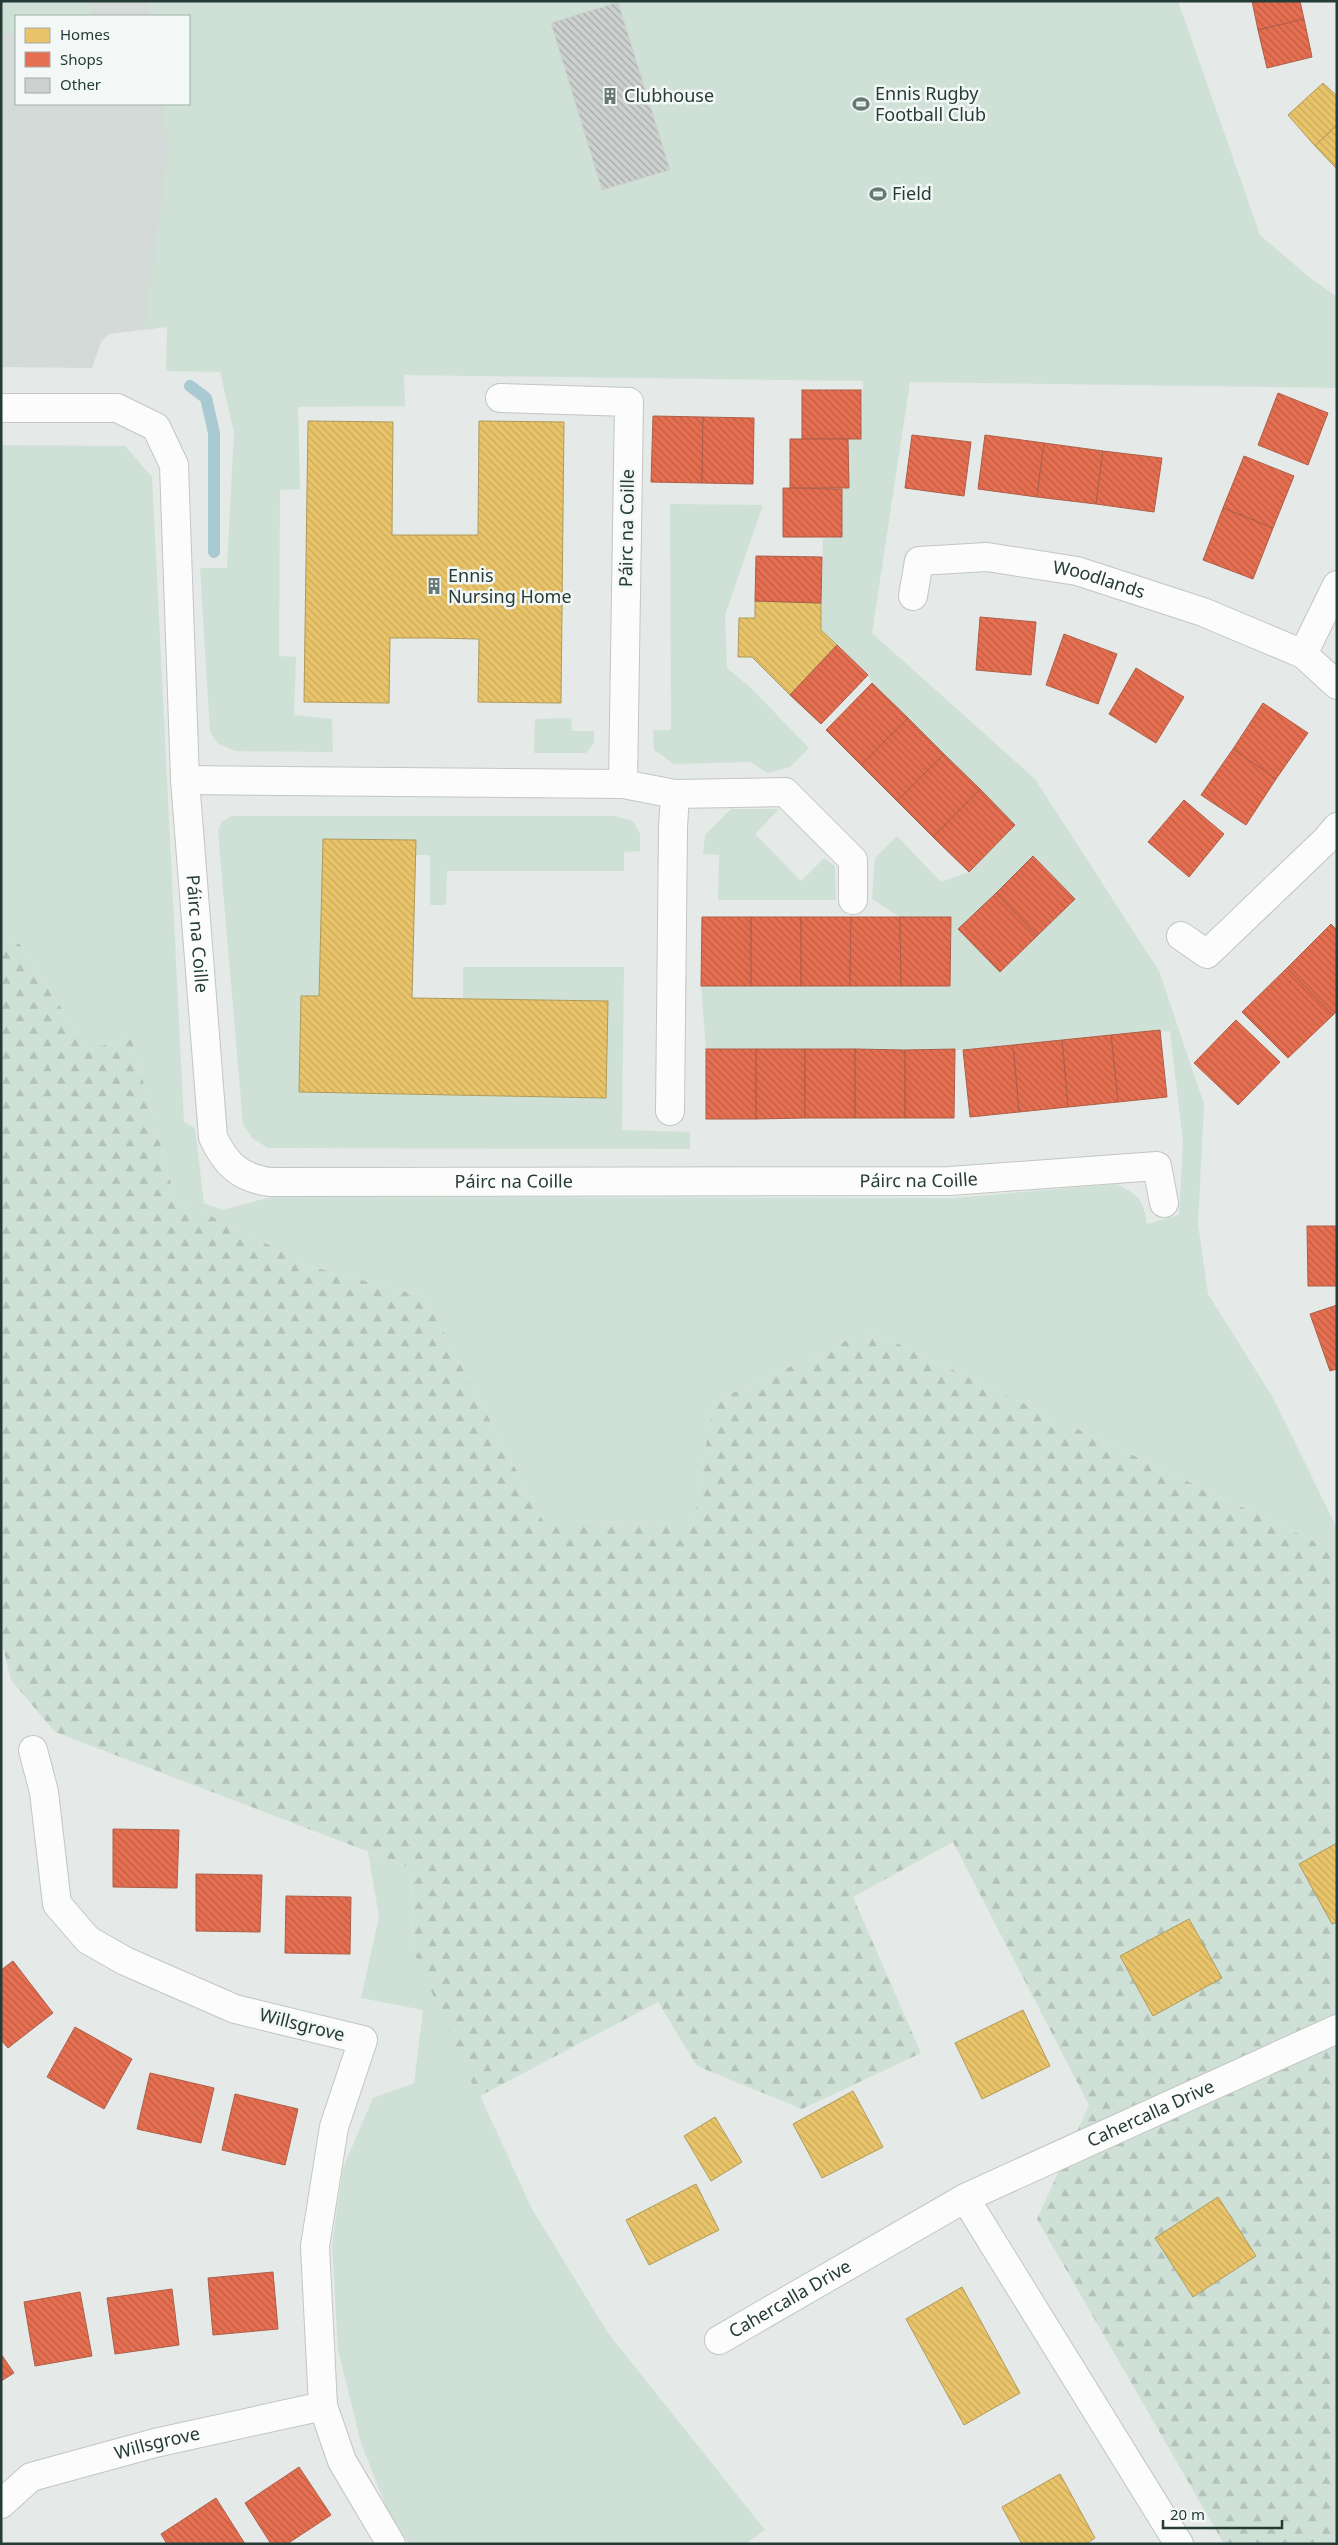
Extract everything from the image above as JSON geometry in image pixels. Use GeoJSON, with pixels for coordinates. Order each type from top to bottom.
{"type":"FeatureCollection","features":[{"type":"Feature","properties":{"kind":"street","name":"Páirc na Coille"},"geometry":{"type":"LineString","coordinates":[[500,398],[628,402],[624,784]]}},
{"type":"Feature","properties":{"kind":"street","name":"Páirc na Coille"},"geometry":{"type":"LineString","coordinates":[[1,408],[118,408],[156,427],[174,465],[185,780],[213,1137],[223,1157],[252,1180],[271,1182],[950,1181],[1157,1166],[1164,1202]]}},
{"type":"Feature","properties":{"kind":"street","name":"Woodlands"},"geometry":{"type":"LineString","coordinates":[[913,596],[919,561],[987,557],[1077,571],[1203,612],[1304,654],[1337,685]]}},
{"type":"Feature","properties":{"kind":"street"},"geometry":{"type":"LineString","coordinates":[[1304,654],[1337,586]]}},
{"type":"Feature","properties":{"kind":"street"},"geometry":{"type":"LineString","coordinates":[[185,780],[624,784],[675,794],[785,792],[853,860],[853,900]]}},
{"type":"Feature","properties":{"kind":"street"},"geometry":{"type":"LineString","coordinates":[[670,1112],[675,794]]}},
{"type":"Feature","properties":{"kind":"street"},"geometry":{"type":"LineString","coordinates":[[1181,936],[1207,954],[1337,827]]}},
{"type":"Feature","properties":{"kind":"street","name":"Willsgrove"},"geometry":{"type":"LineString","coordinates":[[33,1750],[44,1792],[57,1904],[88,1940],[126,1961],[235,2009],[364,2040],[334,2127],[315,2246],[323,2406],[342,2461],[391,2544]]}},
{"type":"Feature","properties":{"kind":"street","name":"Cahercalla Drive"},"geometry":{"type":"LineString","coordinates":[[719,2340],[964,2198],[1337,2029]]}},
{"type":"Feature","properties":{"kind":"street"},"geometry":{"type":"LineString","coordinates":[[964,2198],[1179,2544]]}},
{"type":"Feature","properties":{"kind":"street","name":"Willsgrove"},"geometry":{"type":"LineString","coordinates":[[1,2504],[31,2477],[155,2443],[323,2406]]}},
{"type":"Feature","properties":{"kind":"shaded area"},"geometry":{"type":"Polygon","coordinates":[[[1,1],[466,1],[601,334],[167,327],[109,334],[101,342],[92,368],[1,367],[1,1]]]}},
{"type":"Feature","properties":{"kind":"green space"},"geometry":{"type":"Polygon","coordinates":[[[1,1],[89,1],[91,15],[15,15],[15,33],[1,35],[1,1]]]}},
{"type":"Feature","properties":{"kind":"green space"},"geometry":{"type":"Polygon","coordinates":[[[148,1],[1178,1],[1260,235],[1309,277],[1337,297],[1337,388],[910,382],[872,633],[1035,779],[1159,971],[1204,1104],[1198,1224],[1208,1294],[1272,1396],[1337,1528],[1337,1552],[869,1330],[713,1402],[694,1522],[543,1521],[425,1297],[313,1267],[175,1198],[131,1037],[88,1050],[21,945],[1,934],[1,445],[125,446],[152,477],[184,1122],[195,1128],[204,1203],[223,1210],[271,1197],[953,1198],[1117,1184],[1136,1195],[1139,1199],[1144,1209],[1147,1224],[1179,1215],[1183,1142],[1170,1031],[963,1050],[706,1049],[701,986],[950,986],[950,917],[900,917],[872,899],[875,858],[897,836],[941,882],[969,872],[1015,825],[872,683],[868,675],[821,630],[823,538],[842,537],[842,489],[849,488],[848,439],[861,439],[863,381],[404,375],[405,406],[298,407],[300,489],[280,490],[279,656],[296,657],[294,715],[332,719],[333,752],[235,751],[217,743],[210,731],[200,568],[227,568],[234,432],[220,372],[166,371],[167,327],[144,329],[169,150],[162,105],[190,105],[190,15],[150,15],[148,1]],[[1033,856],[958,929],[1000,972],[1074,899],[1033,856]]]}},
{"type":"Feature","properties":{"kind":"green space"},"geometry":{"type":"Polygon","coordinates":[[[670,504],[763,505],[725,615],[727,668],[750,687],[809,748],[790,767],[767,773],[751,762],[674,764],[654,750],[653,730],[671,730],[670,504]]]}},
{"type":"Feature","properties":{"kind":"green space"},"geometry":{"type":"Polygon","coordinates":[[[571,718],[572,731],[594,731],[594,743],[586,753],[534,753],[535,719],[571,718]]]}},
{"type":"Feature","properties":{"kind":"green space"},"geometry":{"type":"Polygon","coordinates":[[[731,809],[779,809],[755,834],[801,881],[824,858],[835,866],[836,900],[718,900],[719,855],[703,854],[705,835],[731,809]]]}},
{"type":"Feature","properties":{"kind":"green space"},"geometry":{"type":"Polygon","coordinates":[[[232,816],[615,816],[633,821],[640,834],[640,851],[624,852],[624,871],[447,871],[446,905],[430,905],[430,855],[415,855],[415,840],[323,839],[319,996],[301,996],[299,1092],[606,1098],[608,1002],[463,998],[463,967],[624,967],[622,1130],[690,1132],[690,1149],[268,1148],[253,1139],[243,1124],[218,831],[222,821],[232,816]]]}},
{"type":"Feature","properties":{"kind":"green space"},"geometry":{"type":"Polygon","coordinates":[[[1,934],[21,945],[88,1050],[131,1037],[175,1198],[313,1267],[425,1297],[543,1521],[694,1522],[713,1402],[869,1330],[1337,1552],[1337,2544],[1224,2544],[1037,2219],[1089,2105],[953,1842],[853,1897],[921,2053],[802,2109],[697,2066],[658,2002],[478,2097],[413,1950],[411,1868],[55,1732],[11,1680],[1,1639],[1,934]]]}},
{"type":"Feature","properties":{"kind":"green space"},"geometry":{"type":"Polygon","coordinates":[[[368,1852],[411,1868],[413,1950],[532,2209],[608,2333],[765,2530],[745,2544],[409,2544],[387,2509],[361,2443],[338,2350],[332,2244],[343,2168],[373,2098],[414,2083],[423,2010],[361,1998],[379,1917],[368,1852]]]}},
{"type":"Feature","properties":{"kind":"building: Homes"},"geometry":{"type":"Polygon","coordinates":[[[1323,83],[1337,96],[1337,125],[1315,146],[1288,115],[1323,83]]]}},
{"type":"Feature","properties":{"kind":"building: Homes"},"geometry":{"type":"Polygon","coordinates":[[[1337,125],[1337,169],[1315,146],[1337,125]]]}},
{"type":"Feature","properties":{"kind":"building: Homes","name":"Ennis Nursing Home"},"geometry":{"type":"Polygon","coordinates":[[[308,421],[393,422],[392,535],[478,535],[479,421],[564,422],[561,703],[478,702],[479,639],[432,638],[390,638],[389,703],[304,702],[308,421]]]}},
{"type":"Feature","properties":{"kind":"building: Homes"},"geometry":{"type":"Polygon","coordinates":[[[755,601],[821,603],[821,630],[837,645],[790,695],[752,657],[738,657],[739,618],[755,618],[755,601]]]}},
{"type":"Feature","properties":{"kind":"building: Homes"},"geometry":{"type":"Polygon","coordinates":[[[323,839],[416,840],[412,998],[608,1001],[606,1098],[299,1092],[301,996],[319,996],[323,839]]]}},
{"type":"Feature","properties":{"kind":"building: Homes"},"geometry":{"type":"Polygon","coordinates":[[[1337,1843],[1337,1922],[1332,1924],[1299,1864],[1337,1843]]]}},
{"type":"Feature","properties":{"kind":"building: Homes"},"geometry":{"type":"Polygon","coordinates":[[[1189,1919],[1222,1978],[1153,2016],[1120,1956],[1189,1919]]]}},
{"type":"Feature","properties":{"kind":"building: Homes"},"geometry":{"type":"Polygon","coordinates":[[[1023,2010],[1050,2066],[982,2099],[955,2043],[1023,2010]]]}},
{"type":"Feature","properties":{"kind":"building: Homes"},"geometry":{"type":"Polygon","coordinates":[[[853,2091],[883,2147],[822,2178],[793,2124],[853,2091]]]}},
{"type":"Feature","properties":{"kind":"building: Homes"},"geometry":{"type":"Polygon","coordinates":[[[715,2117],[742,2162],[711,2181],[684,2136],[715,2117]]]}},
{"type":"Feature","properties":{"kind":"building: Homes"},"geometry":{"type":"Polygon","coordinates":[[[696,2184],[719,2230],[649,2265],[626,2220],[696,2184]]]}},
{"type":"Feature","properties":{"kind":"building: Homes"},"geometry":{"type":"Polygon","coordinates":[[[1218,2197],[1256,2256],[1193,2297],[1155,2238],[1218,2197]]]}},
{"type":"Feature","properties":{"kind":"building: Homes"},"geometry":{"type":"Polygon","coordinates":[[[962,2287],[1020,2393],[964,2425],[906,2319],[962,2287]]]}},
{"type":"Feature","properties":{"kind":"building: Homes"},"geometry":{"type":"Polygon","coordinates":[[[1060,2474],[1095,2538],[1086,2544],[1022,2544],[1002,2507],[1060,2474]]]}},
{"type":"Feature","properties":{"kind":"building: Shops"},"geometry":{"type":"Polygon","coordinates":[[[1252,1],[1300,1],[1304,19],[1258,30],[1252,1]]]}},
{"type":"Feature","properties":{"kind":"building: Shops"},"geometry":{"type":"Polygon","coordinates":[[[1304,19],[1312,57],[1267,68],[1258,30],[1304,19]]]}},
{"type":"Feature","properties":{"kind":"building: Shops"},"geometry":{"type":"Polygon","coordinates":[[[802,390],[861,390],[861,439],[802,439],[802,390]]]}},
{"type":"Feature","properties":{"kind":"building: Shops"},"geometry":{"type":"Polygon","coordinates":[[[1278,393],[1328,413],[1308,465],[1258,445],[1278,393]]]}},
{"type":"Feature","properties":{"kind":"building: Shops"},"geometry":{"type":"Polygon","coordinates":[[[653,416],[703,417],[702,483],[651,482],[653,416]]]}},
{"type":"Feature","properties":{"kind":"building: Shops"},"geometry":{"type":"Polygon","coordinates":[[[703,417],[754,418],[753,484],[702,483],[703,417]]]}},
{"type":"Feature","properties":{"kind":"building: Shops"},"geometry":{"type":"Polygon","coordinates":[[[912,435],[971,442],[964,496],[905,488],[912,435]]]}},
{"type":"Feature","properties":{"kind":"building: Shops"},"geometry":{"type":"Polygon","coordinates":[[[985,435],[1044,443],[1037,497],[978,489],[985,435]]]}},
{"type":"Feature","properties":{"kind":"building: Shops"},"geometry":{"type":"Polygon","coordinates":[[[790,439],[848,439],[849,488],[790,488],[790,439]]]}},
{"type":"Feature","properties":{"kind":"building: Shops"},"geometry":{"type":"Polygon","coordinates":[[[1044,443],[1103,451],[1096,504],[1037,497],[1044,443]]]}},
{"type":"Feature","properties":{"kind":"building: Shops"},"geometry":{"type":"Polygon","coordinates":[[[1103,451],[1162,458],[1154,512],[1096,504],[1103,451]]]}},
{"type":"Feature","properties":{"kind":"building: Shops"},"geometry":{"type":"Polygon","coordinates":[[[1244,456],[1294,476],[1273,528],[1223,508],[1244,456]]]}},
{"type":"Feature","properties":{"kind":"building: Shops"},"geometry":{"type":"Polygon","coordinates":[[[783,488],[842,489],[842,537],[783,537],[783,488]]]}},
{"type":"Feature","properties":{"kind":"building: Shops"},"geometry":{"type":"Polygon","coordinates":[[[1223,508],[1273,528],[1253,579],[1203,560],[1223,508]]]}},
{"type":"Feature","properties":{"kind":"building: Shops"},"geometry":{"type":"Polygon","coordinates":[[[756,556],[822,557],[821,603],[755,601],[756,556]]]}},
{"type":"Feature","properties":{"kind":"building: Shops"},"geometry":{"type":"Polygon","coordinates":[[[980,617],[1036,622],[1031,675],[976,670],[980,617]]]}},
{"type":"Feature","properties":{"kind":"building: Shops"},"geometry":{"type":"Polygon","coordinates":[[[1064,634],[1117,654],[1098,704],[1046,685],[1064,634]]]}},
{"type":"Feature","properties":{"kind":"building: Shops"},"geometry":{"type":"Polygon","coordinates":[[[837,645],[868,675],[821,724],[790,695],[837,645]]]}},
{"type":"Feature","properties":{"kind":"building: Shops"},"geometry":{"type":"Polygon","coordinates":[[[1136,668],[1184,697],[1156,743],[1109,714],[1136,668]]]}},
{"type":"Feature","properties":{"kind":"building: Shops"},"geometry":{"type":"Polygon","coordinates":[[[872,683],[908,718],[861,765],[826,730],[872,683]]]}},
{"type":"Feature","properties":{"kind":"building: Shops"},"geometry":{"type":"Polygon","coordinates":[[[1263,703],[1308,733],[1276,779],[1233,749],[1263,703]]]}},
{"type":"Feature","properties":{"kind":"building: Shops"},"geometry":{"type":"Polygon","coordinates":[[[908,718],[944,754],[897,801],[861,765],[908,718]]]}},
{"type":"Feature","properties":{"kind":"building: Shops"},"geometry":{"type":"Polygon","coordinates":[[[1233,749],[1276,779],[1246,825],[1201,795],[1233,749]]]}},
{"type":"Feature","properties":{"kind":"building: Shops"},"geometry":{"type":"Polygon","coordinates":[[[944,754],[980,789],[933,837],[897,801],[944,754]]]}},
{"type":"Feature","properties":{"kind":"building: Shops"},"geometry":{"type":"Polygon","coordinates":[[[980,789],[1015,825],[969,872],[933,837],[980,789]]]}},
{"type":"Feature","properties":{"kind":"building: Shops"},"geometry":{"type":"Polygon","coordinates":[[[1184,800],[1224,834],[1189,877],[1148,842],[1184,800]]]}},
{"type":"Feature","properties":{"kind":"building: Shops"},"geometry":{"type":"Polygon","coordinates":[[[1033,856],[1075,899],[1037,936],[996,893],[1033,856]]]}},
{"type":"Feature","properties":{"kind":"building: Shops"},"geometry":{"type":"Polygon","coordinates":[[[996,893],[1037,936],[1000,972],[958,929],[996,893]]]}},
{"type":"Feature","properties":{"kind":"building: Shops"},"geometry":{"type":"Polygon","coordinates":[[[702,917],[751,917],[751,986],[701,986],[702,917]]]}},
{"type":"Feature","properties":{"kind":"building: Shops"},"geometry":{"type":"Polygon","coordinates":[[[751,917],[801,917],[801,986],[751,986],[751,917]]]}},
{"type":"Feature","properties":{"kind":"building: Shops"},"geometry":{"type":"Polygon","coordinates":[[[801,917],[851,917],[850,986],[801,986],[801,917]]]}},
{"type":"Feature","properties":{"kind":"building: Shops"},"geometry":{"type":"Polygon","coordinates":[[[851,917],[900,917],[901,986],[850,986],[851,917]]]}},
{"type":"Feature","properties":{"kind":"building: Shops"},"geometry":{"type":"Polygon","coordinates":[[[900,917],[951,917],[950,986],[901,986],[900,917]]]}},
{"type":"Feature","properties":{"kind":"building: Shops"},"geometry":{"type":"Polygon","coordinates":[[[1331,924],[1337,930],[1337,1011],[1333,1015],[1287,968],[1331,924]]]}},
{"type":"Feature","properties":{"kind":"building: Shops"},"geometry":{"type":"Polygon","coordinates":[[[1287,968],[1333,1015],[1288,1058],[1242,1012],[1287,968]]]}},
{"type":"Feature","properties":{"kind":"building: Shops"},"geometry":{"type":"Polygon","coordinates":[[[1236,1020],[1280,1062],[1238,1105],[1194,1063],[1236,1020]]]}},
{"type":"Feature","properties":{"kind":"building: Shops"},"geometry":{"type":"Polygon","coordinates":[[[1160,1030],[1167,1097],[1118,1102],[1111,1035],[1160,1030]]]}},
{"type":"Feature","properties":{"kind":"building: Shops"},"geometry":{"type":"Polygon","coordinates":[[[1111,1035],[1118,1102],[1068,1107],[1062,1040],[1111,1035]]]}},
{"type":"Feature","properties":{"kind":"building: Shops"},"geometry":{"type":"Polygon","coordinates":[[[1062,1040],[1068,1107],[1019,1112],[1013,1045],[1062,1040]]]}},
{"type":"Feature","properties":{"kind":"building: Shops"},"geometry":{"type":"Polygon","coordinates":[[[1013,1045],[1019,1112],[970,1117],[963,1050],[1013,1045]]]}},
{"type":"Feature","properties":{"kind":"building: Shops"},"geometry":{"type":"Polygon","coordinates":[[[706,1049],[756,1049],[756,1119],[706,1119],[706,1049]]]}},
{"type":"Feature","properties":{"kind":"building: Shops"},"geometry":{"type":"Polygon","coordinates":[[[756,1049],[805,1049],[805,1118],[756,1119],[756,1049]]]}},
{"type":"Feature","properties":{"kind":"building: Shops"},"geometry":{"type":"Polygon","coordinates":[[[805,1049],[855,1049],[855,1118],[805,1118],[805,1049]]]}},
{"type":"Feature","properties":{"kind":"building: Shops"},"geometry":{"type":"Polygon","coordinates":[[[855,1049],[905,1050],[905,1118],[855,1118],[855,1049]]]}},
{"type":"Feature","properties":{"kind":"building: Shops"},"geometry":{"type":"Polygon","coordinates":[[[955,1049],[954,1118],[905,1118],[905,1050],[955,1049]]]}},
{"type":"Feature","properties":{"kind":"building: Shops"},"geometry":{"type":"Polygon","coordinates":[[[1307,1226],[1337,1226],[1337,1286],[1308,1286],[1307,1226]]]}},
{"type":"Feature","properties":{"kind":"building: Shops"},"geometry":{"type":"Polygon","coordinates":[[[1337,1305],[1337,1369],[1330,1371],[1310,1314],[1337,1305]]]}},
{"type":"Feature","properties":{"kind":"building: Shops"},"geometry":{"type":"Polygon","coordinates":[[[113,1829],[179,1830],[177,1888],[113,1887],[113,1829]]]}},
{"type":"Feature","properties":{"kind":"building: Shops"},"geometry":{"type":"Polygon","coordinates":[[[196,1874],[262,1875],[260,1932],[196,1931],[196,1874]]]}},
{"type":"Feature","properties":{"kind":"building: Shops"},"geometry":{"type":"Polygon","coordinates":[[[286,1896],[351,1897],[350,1954],[285,1953],[286,1896]]]}},
{"type":"Feature","properties":{"kind":"building: Shops"},"geometry":{"type":"Polygon","coordinates":[[[13,1961],[53,2013],[8,2048],[1,2040],[1,1970],[13,1961]]]}},
{"type":"Feature","properties":{"kind":"building: Shops"},"geometry":{"type":"Polygon","coordinates":[[[75,2027],[132,2059],[104,2109],[47,2077],[75,2027]]]}},
{"type":"Feature","properties":{"kind":"building: Shops"},"geometry":{"type":"Polygon","coordinates":[[[150,2073],[214,2088],[201,2143],[137,2129],[150,2073]]]}},
{"type":"Feature","properties":{"kind":"building: Shops"},"geometry":{"type":"Polygon","coordinates":[[[235,2094],[298,2109],[285,2165],[222,2150],[235,2094]]]}},
{"type":"Feature","properties":{"kind":"building: Shops"},"geometry":{"type":"Polygon","coordinates":[[[273,2272],[278,2329],[213,2335],[208,2278],[273,2272]]]}},
{"type":"Feature","properties":{"kind":"building: Shops"},"geometry":{"type":"Polygon","coordinates":[[[172,2289],[179,2345],[115,2354],[107,2298],[172,2289]]]}},
{"type":"Feature","properties":{"kind":"building: Shops"},"geometry":{"type":"Polygon","coordinates":[[[80,2292],[92,2356],[35,2366],[24,2302],[80,2292]]]}},
{"type":"Feature","properties":{"kind":"building: Shops"},"geometry":{"type":"Polygon","coordinates":[[[1,2354],[14,2373],[1,2381],[1,2354]]]}},
{"type":"Feature","properties":{"kind":"building: Shops"},"geometry":{"type":"Polygon","coordinates":[[[299,2467],[331,2515],[287,2544],[271,2544],[245,2503],[299,2467]]]}},
{"type":"Feature","properties":{"kind":"building: Shops"},"geometry":{"type":"Polygon","coordinates":[[[216,2498],[245,2544],[167,2544],[161,2534],[216,2498]]]}},
{"type":"Feature","properties":{"kind":"building: Other","name":"Clubhouse"},"geometry":{"type":"Polygon","coordinates":[[[618,2],[670,170],[602,190],[551,23],[618,2]]]}},
{"type":"Feature","properties":{"kind":"waterway"},"geometry":{"type":"LineString","coordinates":[[190,386],[206,398],[214,433],[214,552]]}},
{"type":"Feature","properties":{"kind":"place","name":"Clubhouse"},"geometry":{"type":"Point","coordinates":[610,96]}},
{"type":"Feature","properties":{"kind":"place","name":"Ennis Rugby Football Club"},"geometry":{"type":"Point","coordinates":[861,104]}},
{"type":"Feature","properties":{"kind":"place","name":"Field"},"geometry":{"type":"Point","coordinates":[878,194]}},
{"type":"Feature","properties":{"kind":"place","name":"Ennis Nursing Home"},"geometry":{"type":"Point","coordinates":[434,586]}}]}
